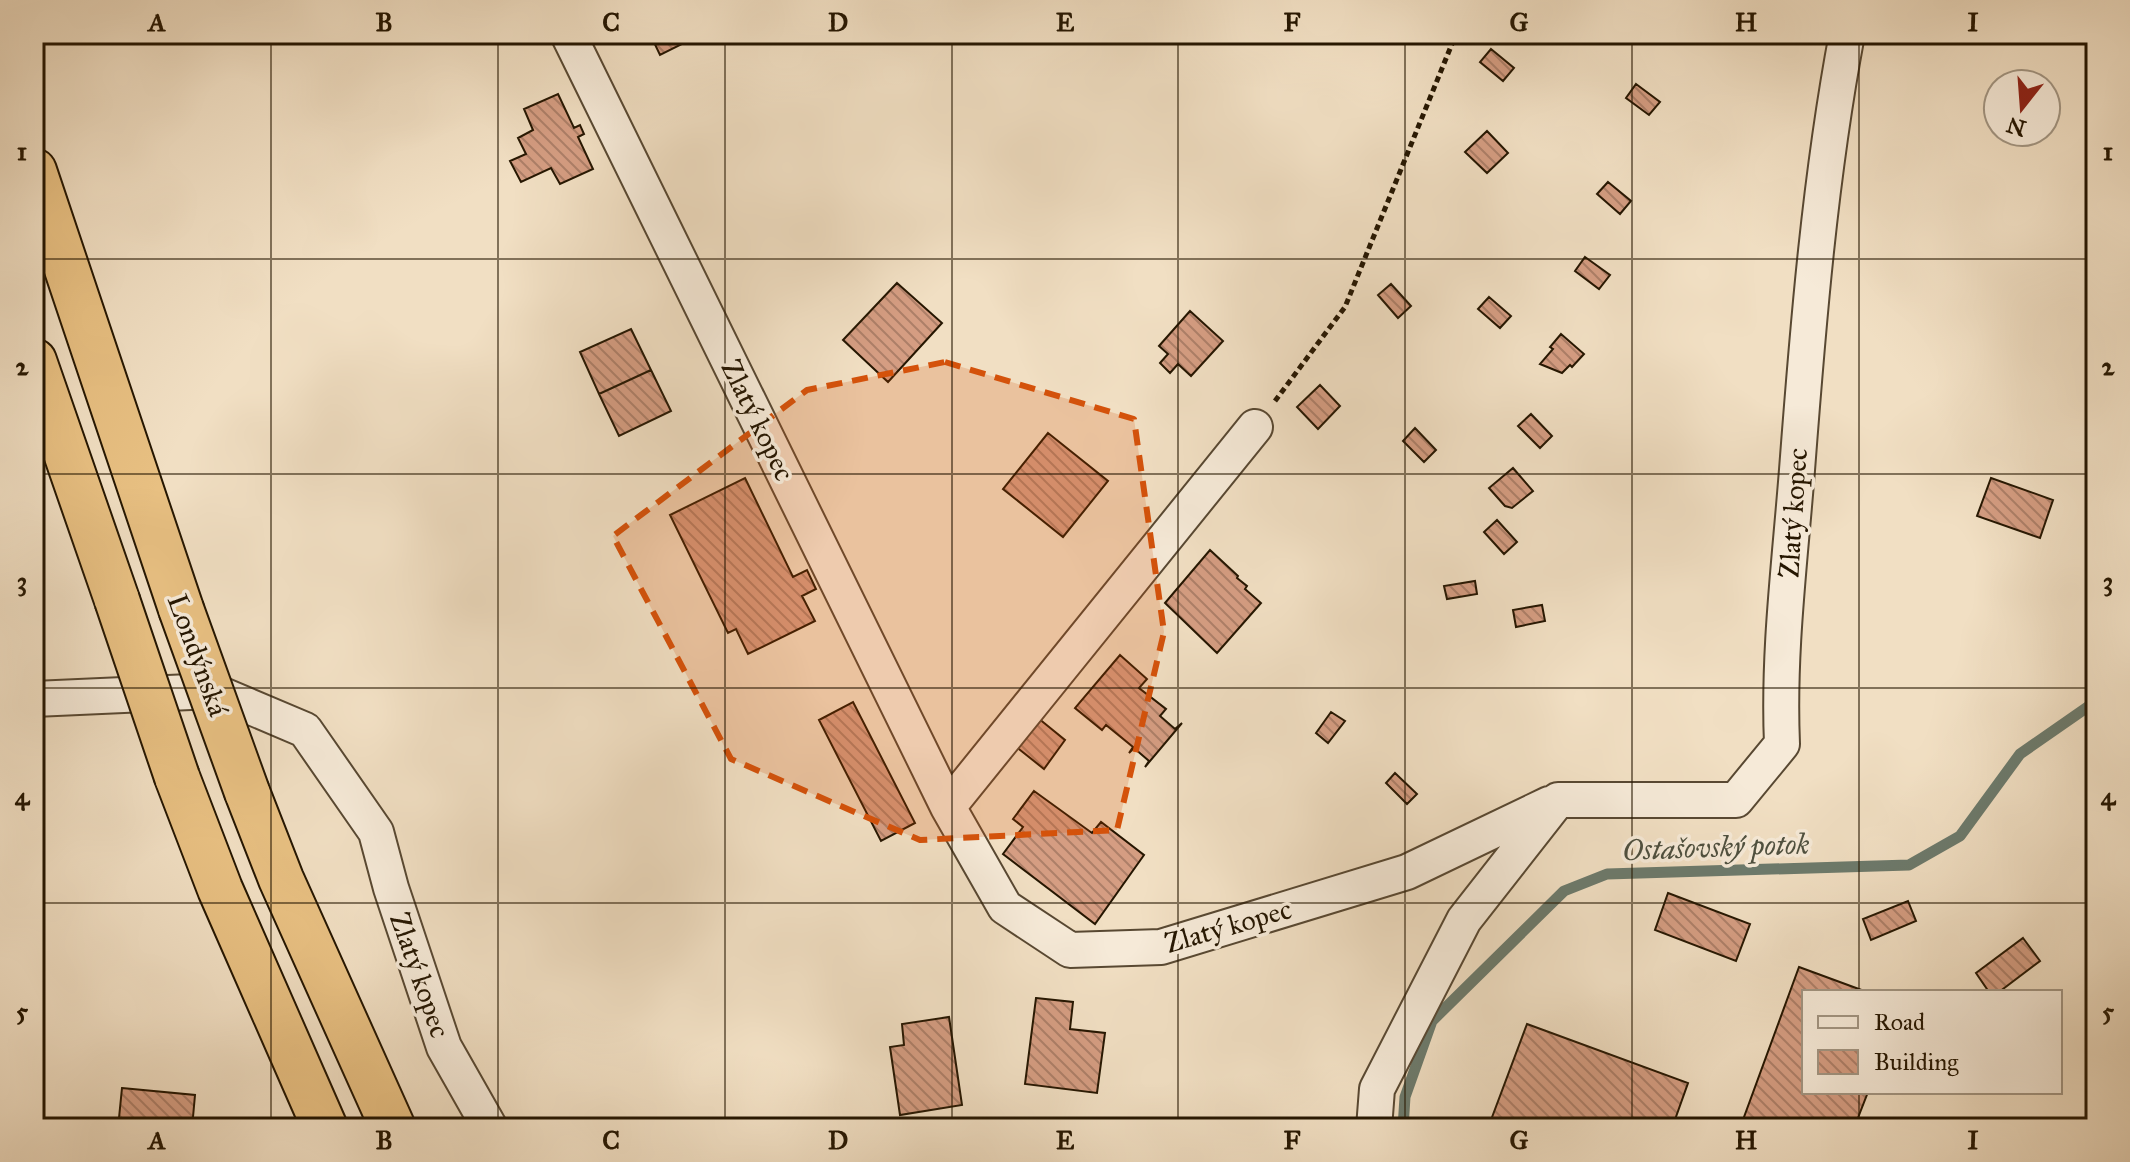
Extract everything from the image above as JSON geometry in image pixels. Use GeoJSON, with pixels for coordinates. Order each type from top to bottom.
{"type":"FeatureCollection","features":[{"type":"Feature","properties":{"kind":"highway","name":"Londýnská"},"geometry":{"type":"LineString","coordinates":[[34,171],[181,609],[247,792],[281,879],[393,1128]]}},
{"type":"Feature","properties":{"kind":"highway","name":"Londýnská"},"geometry":{"type":"LineString","coordinates":[[34,361],[177,777],[220,889],[325,1128]]}},
{"type":"Feature","properties":{"kind":"street","name":"Zlatý kopec"},"geometry":{"type":"LineString","coordinates":[[568,34],[948,807],[1005,907],[1070,950],[1161,947],[1407,872],[1558,800],[1736,800],[1782,744],[1780,688],[1802,405],[1833,109],[1847,34]]}},
{"type":"Feature","properties":{"kind":"street"},"geometry":{"type":"LineString","coordinates":[[948,807],[1255,427]]}},
{"type":"Feature","properties":{"kind":"street","name":"Zlatý kopec"},"geometry":{"type":"LineString","coordinates":[[34,699],[213,691],[305,730],[376,832],[391,888],[444,1047],[490,1128]]}},
{"type":"Feature","properties":{"kind":"street"},"geometry":{"type":"LineString","coordinates":[[1374,1128],[1377,1089],[1464,920],[1558,800]]}},
{"type":"Feature","properties":{"kind":"path"},"geometry":{"type":"LineString","coordinates":[[1255,427],[1345,307],[1456,34]]}},
{"type":"Feature","properties":{"kind":"highlighted area"},"geometry":{"type":"Polygon","coordinates":[[[945,362],[1134,419],[1164,632],[1117,830],[920,840],[731,759],[613,536],[807,390],[945,362]]]}},
{"type":"Feature","properties":{"kind":"building"},"geometry":{"type":"Polygon","coordinates":[[[650,34],[699,34],[700,35],[660,55],[650,34]]]}},
{"type":"Feature","properties":{"kind":"building"},"geometry":{"type":"Polygon","coordinates":[[[1491,49],[1514,68],[1503,81],[1480,62],[1491,49]]]}},
{"type":"Feature","properties":{"kind":"building"},"geometry":{"type":"Polygon","coordinates":[[[1636,84],[1660,102],[1649,115],[1626,98],[1636,84]]]}},
{"type":"Feature","properties":{"kind":"building"},"geometry":{"type":"Polygon","coordinates":[[[558,94],[574,128],[580,125],[584,134],[578,137],[593,169],[560,184],[551,168],[521,182],[510,161],[526,154],[518,138],[533,130],[524,109],[558,94]]]}},
{"type":"Feature","properties":{"kind":"building"},"geometry":{"type":"Polygon","coordinates":[[[1487,131],[1508,153],[1487,173],[1465,152],[1487,131]]]}},
{"type":"Feature","properties":{"kind":"building"},"geometry":{"type":"Polygon","coordinates":[[[1608,182],[1631,201],[1620,214],[1597,194],[1608,182]]]}},
{"type":"Feature","properties":{"kind":"building"},"geometry":{"type":"Polygon","coordinates":[[[1585,257],[1610,275],[1599,289],[1575,271],[1585,257]]]}},
{"type":"Feature","properties":{"kind":"building"},"geometry":{"type":"Polygon","coordinates":[[[897,283],[942,323],[888,382],[843,340],[897,283]]]}},
{"type":"Feature","properties":{"kind":"building"},"geometry":{"type":"Polygon","coordinates":[[[1391,284],[1411,306],[1398,318],[1378,295],[1391,284]]]}},
{"type":"Feature","properties":{"kind":"building"},"geometry":{"type":"Polygon","coordinates":[[[1489,297],[1511,316],[1500,328],[1478,309],[1489,297]]]}},
{"type":"Feature","properties":{"kind":"building"},"geometry":{"type":"Polygon","coordinates":[[[1190,311],[1223,341],[1191,376],[1178,364],[1170,373],[1160,363],[1168,354],[1159,346],[1190,311]]]}},
{"type":"Feature","properties":{"kind":"building"},"geometry":{"type":"Polygon","coordinates":[[[631,329],[651,370],[599,394],[580,352],[631,329]]]}},
{"type":"Feature","properties":{"kind":"building"},"geometry":{"type":"Polygon","coordinates":[[[1561,334],[1584,354],[1562,373],[1540,364],[1561,334]]]}},
{"type":"Feature","properties":{"kind":"building"},"geometry":{"type":"Polygon","coordinates":[[[651,370],[671,411],[619,436],[599,394],[651,370]]]}},
{"type":"Feature","properties":{"kind":"building"},"geometry":{"type":"Polygon","coordinates":[[[1320,385],[1340,406],[1318,429],[1297,407],[1320,385]]]}},
{"type":"Feature","properties":{"kind":"building"},"geometry":{"type":"Polygon","coordinates":[[[1531,414],[1552,436],[1540,448],[1518,426],[1531,414]]]}},
{"type":"Feature","properties":{"kind":"building"},"geometry":{"type":"Polygon","coordinates":[[[1415,428],[1436,450],[1424,462],[1403,441],[1415,428]]]}},
{"type":"Feature","properties":{"kind":"building"},"geometry":{"type":"Polygon","coordinates":[[[1048,433],[1108,481],[1063,537],[1003,489],[1048,433]]]}},
{"type":"Feature","properties":{"kind":"building"},"geometry":{"type":"Polygon","coordinates":[[[1513,468],[1533,491],[1512,508],[1505,506],[1489,488],[1513,468]]]}},
{"type":"Feature","properties":{"kind":"building"},"geometry":{"type":"Polygon","coordinates":[[[745,478],[793,577],[807,570],[816,589],[802,596],[815,621],[748,654],[736,629],[728,633],[670,515],[745,478]]]}},
{"type":"Feature","properties":{"kind":"building"},"geometry":{"type":"Polygon","coordinates":[[[1991,478],[2053,500],[2040,538],[1977,516],[1991,478]]]}},
{"type":"Feature","properties":{"kind":"building"},"geometry":{"type":"Polygon","coordinates":[[[1497,520],[1517,542],[1504,554],[1484,532],[1497,520]]]}},
{"type":"Feature","properties":{"kind":"building"},"geometry":{"type":"Polygon","coordinates":[[[1210,550],[1261,603],[1217,653],[1165,603],[1210,550]]]}},
{"type":"Feature","properties":{"kind":"building"},"geometry":{"type":"Polygon","coordinates":[[[1475,581],[1477,594],[1447,599],[1444,586],[1475,581]]]}},
{"type":"Feature","properties":{"kind":"building"},"geometry":{"type":"Polygon","coordinates":[[[1542,605],[1545,621],[1516,627],[1513,610],[1542,605]]]}},
{"type":"Feature","properties":{"kind":"building"},"geometry":{"type":"Polygon","coordinates":[[[1120,655],[1147,679],[1139,688],[1166,709],[1160,716],[1175,729],[1182,723],[1145,767],[1149,761],[1134,748],[1129,753],[1133,747],[1106,725],[1102,730],[1075,708],[1120,655]]]}},
{"type":"Feature","properties":{"kind":"building"},"geometry":{"type":"Polygon","coordinates":[[[853,702],[915,823],[881,841],[819,720],[853,702]]]}},
{"type":"Feature","properties":{"kind":"building"},"geometry":{"type":"Polygon","coordinates":[[[1331,712],[1345,721],[1328,743],[1316,733],[1331,712]]]}},
{"type":"Feature","properties":{"kind":"building"},"geometry":{"type":"Polygon","coordinates":[[[1038,718],[1065,740],[1044,769],[1015,746],[1038,718]]]}},
{"type":"Feature","properties":{"kind":"building"},"geometry":{"type":"Polygon","coordinates":[[[1395,773],[1417,794],[1407,804],[1386,783],[1395,773]]]}},
{"type":"Feature","properties":{"kind":"building"},"geometry":{"type":"Polygon","coordinates":[[[1034,791],[1092,833],[1101,822],[1144,855],[1095,924],[1003,854],[1023,827],[1013,819],[1034,791]]]}},
{"type":"Feature","properties":{"kind":"building"},"geometry":{"type":"Polygon","coordinates":[[[1668,893],[1750,924],[1736,961],[1655,930],[1668,893]]]}},
{"type":"Feature","properties":{"kind":"building"},"geometry":{"type":"Polygon","coordinates":[[[1908,901],[1916,921],[1871,940],[1863,919],[1908,901]]]}},
{"type":"Feature","properties":{"kind":"building"},"geometry":{"type":"Polygon","coordinates":[[[2023,938],[2040,961],[2002,990],[1988,990],[1976,973],[2023,938]]]}},
{"type":"Feature","properties":{"kind":"building"},"geometry":{"type":"Polygon","coordinates":[[[1799,967],[1862,990],[1802,990],[1802,1094],[1867,1094],[1854,1128],[1740,1128],[1799,967]]]}},
{"type":"Feature","properties":{"kind":"building"},"geometry":{"type":"Polygon","coordinates":[[[1036,998],[1073,1002],[1070,1029],[1105,1033],[1097,1093],[1025,1084],[1036,998]]]}},
{"type":"Feature","properties":{"kind":"building"},"geometry":{"type":"Polygon","coordinates":[[[949,1017],[962,1105],[900,1115],[890,1047],[904,1045],[902,1024],[949,1017]]]}},
{"type":"Feature","properties":{"kind":"building"},"geometry":{"type":"Polygon","coordinates":[[[1527,1024],[1688,1083],[1672,1128],[1488,1128],[1527,1024]]]}},
{"type":"Feature","properties":{"kind":"building"},"geometry":{"type":"Polygon","coordinates":[[[122,1088],[195,1095],[192,1128],[118,1128],[122,1088]]]}},
{"type":"Feature","properties":{"kind":"waterway","name":"Ostašovský potok"},"geometry":{"type":"LineString","coordinates":[[1403,1128],[1405,1097],[1432,1021],[1564,891],[1607,874],[1909,865],[1960,836],[2020,754],[2089,706],[2096,691]]}}]}
